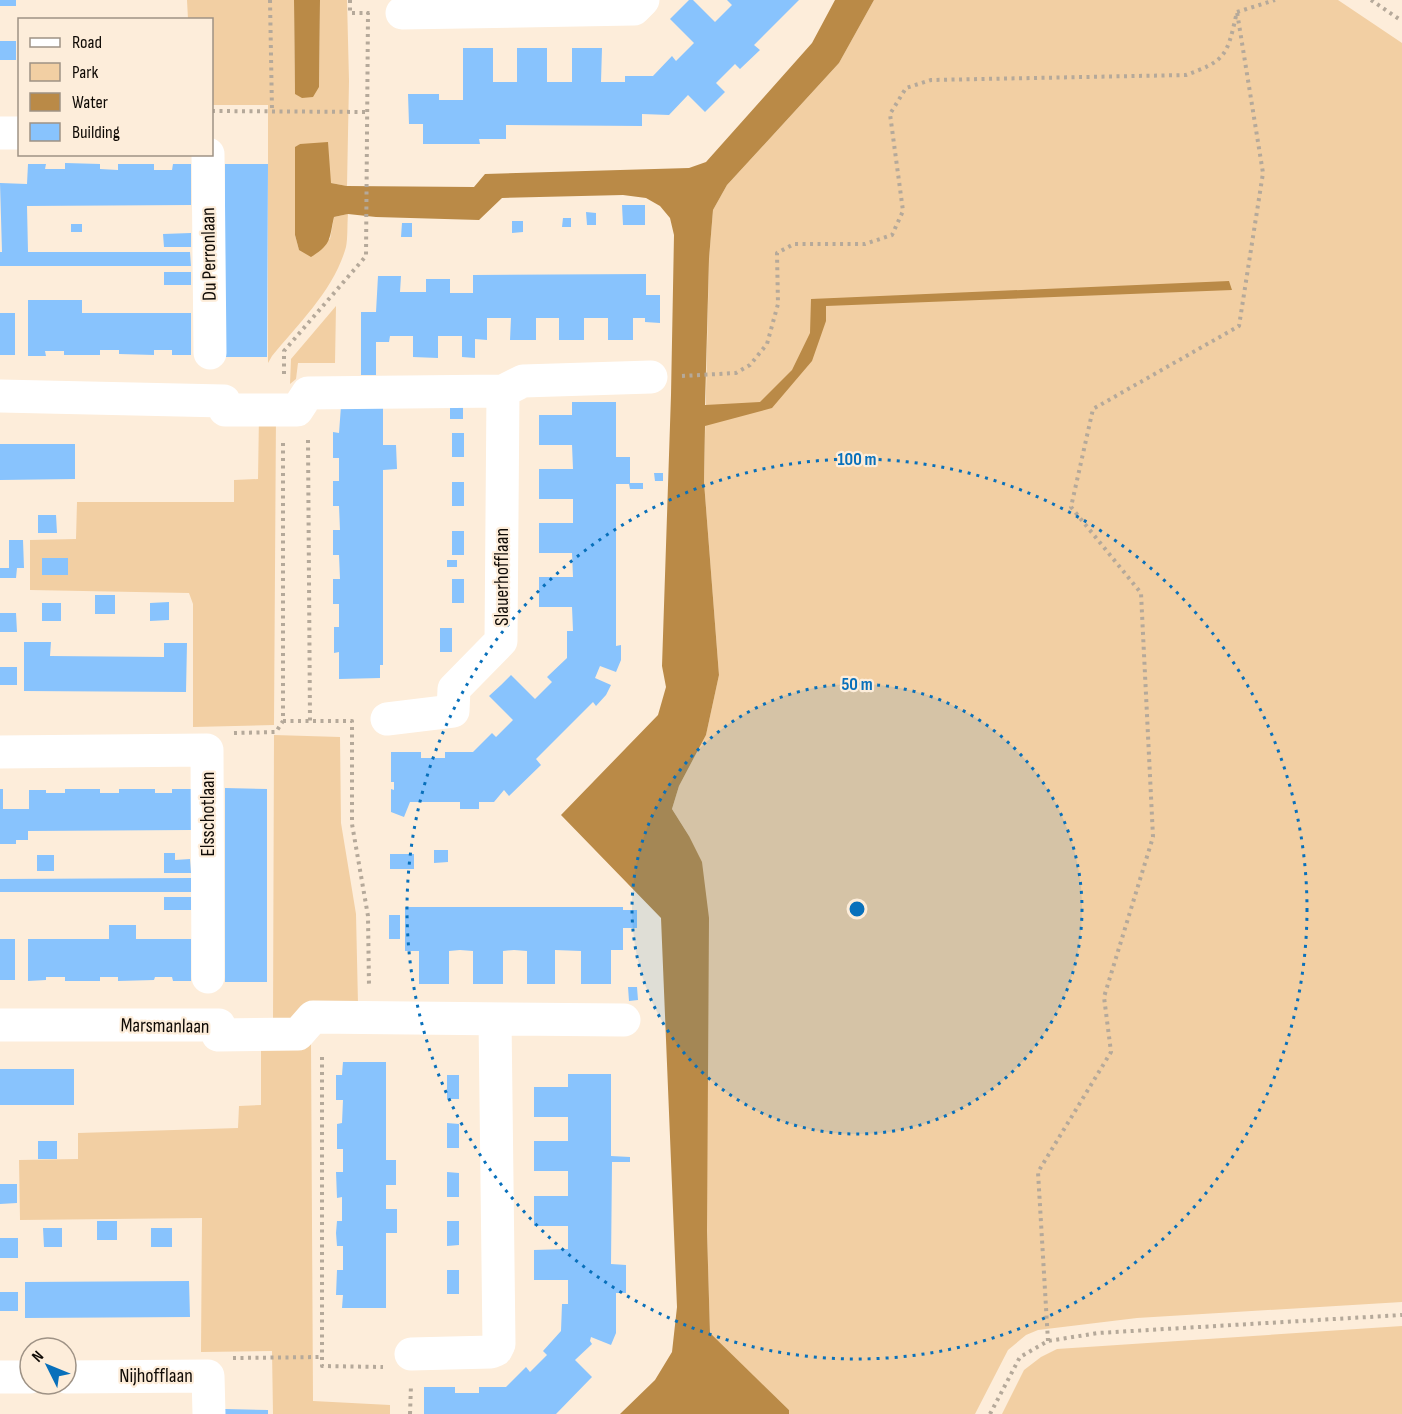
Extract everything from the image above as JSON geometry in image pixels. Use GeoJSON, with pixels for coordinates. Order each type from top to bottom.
{"type":"FeatureCollection","features":[{"type":"Feature","properties":{"kind":"street"},"geometry":{"type":"LineString","coordinates":[[402,13],[475,6],[634,9],[643,0]]}},
{"type":"Feature","properties":{"kind":"street"},"geometry":{"type":"LineString","coordinates":[[0,133],[18,133]]}},
{"type":"Feature","properties":{"kind":"street","name":"Du Perronlaan"},"geometry":{"type":"LineString","coordinates":[[208,156],[210,353]]}},
{"type":"Feature","properties":{"kind":"street"},"geometry":{"type":"LineString","coordinates":[[0,396],[224,401],[225,410],[283,411],[297,410],[308,393],[503,391],[523,381],[664,377]]}},
{"type":"Feature","properties":{"kind":"street","name":"Slauerhofflaan"},"geometry":{"type":"LineString","coordinates":[[387,719],[453,711],[454,689],[501,641],[503,391]]}},
{"type":"Feature","properties":{"kind":"street","name":"Elsschotlaan"},"geometry":{"type":"LineString","coordinates":[[0,752],[207,750],[208,977]]}},
{"type":"Feature","properties":{"kind":"street","name":"Marsmanlaan"},"geometry":{"type":"LineString","coordinates":[[0,1025],[219,1025],[219,1035],[298,1034],[313,1017],[321,1017]]}},
{"type":"Feature","properties":{"kind":"street"},"geometry":{"type":"LineString","coordinates":[[321,1017],[624,1020]]}},
{"type":"Feature","properties":{"kind":"street"},"geometry":{"type":"LineString","coordinates":[[404,1367],[491,1352],[496,1350],[499,1344],[495,1019]]}},
{"type":"Feature","properties":{"kind":"street","name":"Nijhofflaan"},"geometry":{"type":"LineString","coordinates":[[78,1377],[208,1376],[208,1414]]}},
{"type":"Feature","properties":{"kind":"street"},"geometry":{"type":"LineString","coordinates":[[0,1377],[18,1377]]}},
{"type":"Feature","properties":{"kind":"path"},"geometry":{"type":"LineString","coordinates":[[270,0],[272,110]]}},
{"type":"Feature","properties":{"kind":"path"},"geometry":{"type":"LineString","coordinates":[[350,0],[350,13],[402,13]]}},
{"type":"Feature","properties":{"kind":"path"},"geometry":{"type":"LineString","coordinates":[[1237,12],[1275,0]]}},
{"type":"Feature","properties":{"kind":"path"},"geometry":{"type":"LineString","coordinates":[[1371,0],[1402,21]]}},
{"type":"Feature","properties":{"kind":"path"},"geometry":{"type":"LineString","coordinates":[[664,377],[736,373],[750,365],[767,344],[778,304],[777,253],[794,244],[865,244],[892,235],[903,211],[890,114],[906,88],[931,80],[1186,75],[1212,66],[1229,48],[1237,12]]}},
{"type":"Feature","properties":{"kind":"path"},"geometry":{"type":"LineString","coordinates":[[1048,1341],[1038,1172],[1111,1052],[1104,997],[1153,837],[1141,593],[1071,507],[1093,409],[1239,326],[1263,173],[1237,12]]}},
{"type":"Feature","properties":{"kind":"path"},"geometry":{"type":"LineString","coordinates":[[207,750],[208,733],[276,732],[283,721],[284,351],[366,256],[368,13]]}},
{"type":"Feature","properties":{"kind":"path"},"geometry":{"type":"LineString","coordinates":[[213,111],[368,112]]}},
{"type":"Feature","properties":{"kind":"path"},"geometry":{"type":"LineString","coordinates":[[308,440],[310,721]]}},
{"type":"Feature","properties":{"kind":"path"},"geometry":{"type":"LineString","coordinates":[[283,721],[352,721],[352,824],[368,916],[370,1018]]}},
{"type":"Feature","properties":{"kind":"path"},"geometry":{"type":"LineString","coordinates":[[321,1017],[322,1366],[404,1367],[410,1414]]}},
{"type":"Feature","properties":{"kind":"path"},"geometry":{"type":"LineString","coordinates":[[990,1414],[1020,1357],[1048,1341],[1098,1333],[1402,1315]]}},
{"type":"Feature","properties":{"kind":"path"},"geometry":{"type":"LineString","coordinates":[[208,1376],[209,1358],[322,1357]]}},
{"type":"Feature","properties":{"kind":"green space"},"geometry":{"type":"Polygon","coordinates":[[[187,0],[294,0],[295,94],[319,87],[320,0],[347,0],[349,81],[347,186],[331,183],[300,144],[295,148],[295,235],[299,250],[330,239],[334,217],[348,214],[346,247],[333,278],[324,292],[268,363],[268,105],[213,105],[213,18],[188,18],[187,0]]]}},
{"type":"Feature","properties":{"kind":"green space"},"geometry":{"type":"Polygon","coordinates":[[[874,0],[1338,0],[1402,43],[1402,1302],[1137,1318],[1038,1330],[1026,1335],[1008,1350],[975,1414],[789,1414],[789,1410],[710,1334],[689,836],[672,809],[679,786],[706,735],[719,675],[704,482],[709,259],[713,210],[727,185],[839,63],[874,0]]]}},
{"type":"Feature","properties":{"kind":"green space"},"geometry":{"type":"Polygon","coordinates":[[[336,306],[335,363],[298,363],[296,379],[290,384],[291,359],[336,306]]]}},
{"type":"Feature","properties":{"kind":"green space"},"geometry":{"type":"Polygon","coordinates":[[[259,415],[276,415],[274,725],[193,727],[193,604],[189,593],[30,590],[30,540],[76,539],[77,502],[234,502],[234,480],[258,479],[259,415]]]}},
{"type":"Feature","properties":{"kind":"green space"},"geometry":{"type":"Polygon","coordinates":[[[274,735],[340,737],[341,823],[356,914],[358,1004],[289,1022],[273,1023],[274,735]]]}},
{"type":"Feature","properties":{"kind":"green space"},"geometry":{"type":"Polygon","coordinates":[[[261,1044],[311,1044],[313,1401],[390,1405],[390,1414],[273,1414],[272,1351],[201,1352],[202,1218],[20,1220],[19,1160],[78,1159],[78,1133],[238,1128],[239,1106],[261,1105],[261,1044]]]}},
{"type":"Feature","properties":{"kind":"green space"},"geometry":{"type":"Polygon","coordinates":[[[1402,1326],[1402,1414],[1002,1414],[1024,1370],[1041,1357],[1057,1349],[1402,1326]]]}},
{"type":"Feature","properties":{"kind":"water"},"geometry":{"type":"Polygon","coordinates":[[[294,0],[320,0],[319,87],[313,97],[302,98],[295,94],[294,0]]]}},
{"type":"Feature","properties":{"kind":"water"},"geometry":{"type":"Polygon","coordinates":[[[835,0],[874,0],[839,63],[727,185],[713,210],[709,259],[705,405],[760,402],[792,370],[810,333],[811,299],[1229,281],[1232,290],[826,306],[826,321],[812,361],[772,408],[705,426],[704,482],[719,675],[706,735],[679,786],[672,809],[702,862],[709,918],[707,1231],[710,1333],[789,1410],[789,1414],[620,1414],[655,1380],[672,1352],[677,1307],[661,918],[561,815],[658,715],[666,687],[662,666],[674,235],[670,218],[660,206],[646,198],[623,195],[502,198],[479,220],[348,214],[334,217],[326,244],[311,257],[299,250],[295,235],[295,147],[300,144],[328,142],[331,183],[347,186],[474,187],[485,174],[689,168],[706,162],[812,43],[835,0]]]}},
{"type":"Feature","properties":{"kind":"building"},"geometry":{"type":"Polygon","coordinates":[[[0,0],[16,0],[16,6],[0,6],[0,0]]]}},
{"type":"Feature","properties":{"kind":"building"},"geometry":{"type":"Polygon","coordinates":[[[689,0],[693,0],[715,22],[732,5],[727,0],[799,0],[754,45],[760,50],[740,69],[735,64],[716,83],[725,92],[705,112],[688,95],[669,115],[642,114],[642,126],[506,125],[506,139],[479,139],[480,144],[423,144],[423,124],[409,124],[408,94],[439,94],[439,100],[463,100],[463,48],[493,48],[493,82],[517,82],[517,48],[547,48],[547,82],[572,82],[572,48],[602,48],[601,82],[625,82],[625,76],[653,76],[672,56],[676,61],[694,43],[670,19],[689,0]]]}},
{"type":"Feature","properties":{"kind":"building"},"geometry":{"type":"Polygon","coordinates":[[[0,41],[16,41],[16,60],[0,60],[0,41]]]}},
{"type":"Feature","properties":{"kind":"building"},"geometry":{"type":"Polygon","coordinates":[[[65,163],[100,164],[100,169],[118,170],[118,164],[154,164],[154,170],[172,170],[173,164],[191,164],[191,205],[27,206],[28,252],[190,252],[191,266],[0,266],[0,252],[2,252],[0,183],[27,184],[28,164],[46,164],[45,169],[65,169],[65,163]]]}},
{"type":"Feature","properties":{"kind":"building"},"geometry":{"type":"Polygon","coordinates":[[[225,164],[268,164],[267,357],[225,357],[225,164]]]}},
{"type":"Feature","properties":{"kind":"building"},"geometry":{"type":"Polygon","coordinates":[[[622,205],[645,205],[645,225],[623,225],[622,205]]]}},
{"type":"Feature","properties":{"kind":"building"},"geometry":{"type":"Polygon","coordinates":[[[586,212],[596,213],[596,225],[587,225],[586,212]]]}},
{"type":"Feature","properties":{"kind":"building"},"geometry":{"type":"Polygon","coordinates":[[[563,218],[571,218],[571,227],[562,227],[563,218]]]}},
{"type":"Feature","properties":{"kind":"building"},"geometry":{"type":"Polygon","coordinates":[[[512,221],[523,221],[523,232],[512,233],[512,221]]]}},
{"type":"Feature","properties":{"kind":"building"},"geometry":{"type":"Polygon","coordinates":[[[402,223],[412,223],[412,237],[401,237],[402,223]]]}},
{"type":"Feature","properties":{"kind":"building"},"geometry":{"type":"Polygon","coordinates":[[[71,224],[82,224],[82,232],[71,232],[71,224]]]}},
{"type":"Feature","properties":{"kind":"building"},"geometry":{"type":"Polygon","coordinates":[[[191,233],[191,247],[164,247],[163,234],[191,233]]]}},
{"type":"Feature","properties":{"kind":"building"},"geometry":{"type":"Polygon","coordinates":[[[164,272],[191,272],[191,285],[164,285],[164,272]]]}},
{"type":"Feature","properties":{"kind":"building"},"geometry":{"type":"Polygon","coordinates":[[[646,274],[646,295],[660,295],[660,323],[645,322],[645,318],[633,318],[633,340],[608,340],[608,318],[584,318],[584,340],[559,340],[559,318],[536,318],[536,340],[510,340],[511,318],[487,318],[487,340],[475,339],[475,358],[462,357],[462,336],[438,336],[438,358],[413,357],[413,336],[390,336],[389,342],[376,342],[376,375],[361,375],[361,312],[376,312],[378,276],[401,276],[400,292],[426,292],[426,279],[450,279],[450,293],[473,293],[473,275],[646,274]]]}},
{"type":"Feature","properties":{"kind":"building"},"geometry":{"type":"Polygon","coordinates":[[[28,300],[82,300],[82,313],[191,313],[191,355],[172,355],[172,350],[154,350],[154,355],[119,354],[119,350],[100,350],[100,355],[64,355],[64,351],[45,351],[46,356],[28,356],[28,300]]]}},
{"type":"Feature","properties":{"kind":"building"},"geometry":{"type":"Polygon","coordinates":[[[0,313],[15,313],[15,355],[0,355],[0,313]]]}},
{"type":"Feature","properties":{"kind":"building"},"geometry":{"type":"Polygon","coordinates":[[[572,402],[616,402],[616,457],[630,457],[630,483],[643,483],[643,489],[630,489],[629,484],[616,484],[616,646],[621,645],[621,660],[616,672],[600,666],[595,678],[611,685],[596,706],[593,702],[536,759],[541,765],[509,796],[504,790],[494,802],[479,802],[479,809],[460,809],[460,802],[410,802],[404,817],[391,812],[391,789],[394,790],[394,782],[391,782],[391,752],[421,752],[421,758],[445,758],[445,752],[473,752],[492,733],[496,737],[513,720],[489,696],[511,675],[535,699],[552,682],[547,677],[567,658],[567,631],[573,631],[572,607],[539,607],[539,577],[573,577],[572,553],[539,553],[539,523],[573,523],[573,499],[539,499],[539,469],[573,469],[572,445],[539,445],[539,415],[572,415],[572,402]]]}},
{"type":"Feature","properties":{"kind":"building"},"geometry":{"type":"Polygon","coordinates":[[[450,405],[463,405],[463,419],[450,419],[450,405]]]}},
{"type":"Feature","properties":{"kind":"building"},"geometry":{"type":"Polygon","coordinates":[[[341,406],[383,406],[383,445],[396,445],[397,469],[383,470],[383,665],[380,665],[380,678],[339,679],[339,652],[334,653],[334,627],[339,627],[339,604],[333,604],[333,579],[340,579],[339,555],[333,555],[333,530],[340,530],[339,506],[333,506],[333,481],[339,481],[339,458],[333,458],[333,432],[339,433],[341,406]]]}},
{"type":"Feature","properties":{"kind":"building"},"geometry":{"type":"Polygon","coordinates":[[[452,433],[464,433],[464,457],[452,457],[452,433]]]}},
{"type":"Feature","properties":{"kind":"building"},"geometry":{"type":"Polygon","coordinates":[[[0,444],[75,444],[75,479],[0,480],[0,444]]]}},
{"type":"Feature","properties":{"kind":"building"},"geometry":{"type":"Polygon","coordinates":[[[654,473],[663,473],[663,481],[655,481],[654,473]]]}},
{"type":"Feature","properties":{"kind":"building"},"geometry":{"type":"Polygon","coordinates":[[[452,482],[464,482],[464,506],[452,506],[452,482]]]}},
{"type":"Feature","properties":{"kind":"building"},"geometry":{"type":"Polygon","coordinates":[[[38,515],[56,515],[57,533],[38,533],[38,515]]]}},
{"type":"Feature","properties":{"kind":"building"},"geometry":{"type":"Polygon","coordinates":[[[452,531],[464,531],[464,555],[452,555],[452,531]]]}},
{"type":"Feature","properties":{"kind":"building"},"geometry":{"type":"Polygon","coordinates":[[[9,540],[23,540],[24,568],[17,568],[16,578],[0,578],[0,568],[9,568],[9,540]]]}},
{"type":"Feature","properties":{"kind":"building"},"geometry":{"type":"Polygon","coordinates":[[[42,558],[68,558],[68,575],[42,575],[42,558]]]}},
{"type":"Feature","properties":{"kind":"building"},"geometry":{"type":"Polygon","coordinates":[[[447,560],[457,560],[457,567],[447,567],[447,560]]]}},
{"type":"Feature","properties":{"kind":"building"},"geometry":{"type":"Polygon","coordinates":[[[452,579],[464,579],[464,603],[452,603],[452,579]]]}},
{"type":"Feature","properties":{"kind":"building"},"geometry":{"type":"Polygon","coordinates":[[[95,595],[115,595],[115,614],[95,614],[95,595]]]}},
{"type":"Feature","properties":{"kind":"building"},"geometry":{"type":"Polygon","coordinates":[[[169,602],[169,620],[150,621],[150,603],[169,602]]]}},
{"type":"Feature","properties":{"kind":"building"},"geometry":{"type":"Polygon","coordinates":[[[42,603],[61,603],[61,621],[42,621],[42,603]]]}},
{"type":"Feature","properties":{"kind":"building"},"geometry":{"type":"Polygon","coordinates":[[[0,613],[16,613],[17,632],[0,632],[0,613]]]}},
{"type":"Feature","properties":{"kind":"building"},"geometry":{"type":"Polygon","coordinates":[[[440,628],[452,628],[452,652],[440,652],[440,628]]]}},
{"type":"Feature","properties":{"kind":"building"},"geometry":{"type":"Polygon","coordinates":[[[24,642],[51,642],[50,656],[164,657],[164,643],[187,643],[186,692],[24,691],[24,642]]]}},
{"type":"Feature","properties":{"kind":"building"},"geometry":{"type":"Polygon","coordinates":[[[0,667],[17,667],[17,685],[0,685],[0,667]]]}},
{"type":"Feature","properties":{"kind":"building"},"geometry":{"type":"Polygon","coordinates":[[[225,788],[267,789],[267,982],[225,982],[225,788]]]}},
{"type":"Feature","properties":{"kind":"building"},"geometry":{"type":"Polygon","coordinates":[[[0,789],[3,789],[3,809],[29,809],[29,790],[65,793],[65,789],[100,789],[100,793],[119,793],[119,789],[155,789],[155,793],[172,793],[172,789],[191,789],[191,830],[28,831],[28,840],[16,840],[16,844],[0,844],[0,789]]]}},
{"type":"Feature","properties":{"kind":"building"},"geometry":{"type":"Polygon","coordinates":[[[434,850],[448,850],[448,862],[434,863],[434,850]]]}},
{"type":"Feature","properties":{"kind":"building"},"geometry":{"type":"Polygon","coordinates":[[[164,853],[175,853],[175,860],[190,859],[191,873],[164,873],[164,853]]]}},
{"type":"Feature","properties":{"kind":"building"},"geometry":{"type":"Polygon","coordinates":[[[390,854],[414,854],[414,869],[390,869],[390,854]]]}},
{"type":"Feature","properties":{"kind":"building"},"geometry":{"type":"Polygon","coordinates":[[[37,855],[54,855],[54,871],[37,871],[37,855]]]}},
{"type":"Feature","properties":{"kind":"building"},"geometry":{"type":"Polygon","coordinates":[[[191,878],[191,892],[0,892],[0,879],[191,878]]]}},
{"type":"Feature","properties":{"kind":"building"},"geometry":{"type":"Polygon","coordinates":[[[164,897],[191,897],[191,910],[164,910],[164,897]]]}},
{"type":"Feature","properties":{"kind":"building"},"geometry":{"type":"Polygon","coordinates":[[[405,907],[623,907],[623,910],[637,910],[637,928],[623,928],[623,950],[611,950],[611,984],[581,984],[581,951],[555,950],[555,984],[527,984],[527,951],[514,950],[503,951],[503,984],[473,984],[473,951],[460,950],[449,951],[449,984],[419,984],[419,951],[405,951],[405,907]]]}},
{"type":"Feature","properties":{"kind":"building"},"geometry":{"type":"Polygon","coordinates":[[[389,915],[400,915],[400,939],[389,939],[389,915]]]}},
{"type":"Feature","properties":{"kind":"building"},"geometry":{"type":"Polygon","coordinates":[[[109,925],[136,925],[136,939],[191,939],[191,981],[173,981],[172,977],[155,977],[154,980],[118,981],[118,977],[100,977],[100,981],[65,981],[65,977],[46,977],[46,980],[28,981],[28,939],[109,939],[109,925]]]}},
{"type":"Feature","properties":{"kind":"building"},"geometry":{"type":"Polygon","coordinates":[[[0,939],[15,939],[15,980],[0,980],[0,939]]]}},
{"type":"Feature","properties":{"kind":"building"},"geometry":{"type":"Polygon","coordinates":[[[628,987],[637,987],[638,1000],[629,1001],[628,987]]]}},
{"type":"Feature","properties":{"kind":"building"},"geometry":{"type":"Polygon","coordinates":[[[343,1062],[386,1062],[386,1160],[396,1160],[396,1185],[386,1185],[386,1209],[397,1209],[397,1233],[386,1233],[386,1308],[342,1308],[343,1295],[336,1295],[337,1270],[343,1270],[343,1246],[337,1246],[336,1233],[337,1221],[342,1221],[342,1197],[337,1198],[336,1172],[343,1172],[343,1149],[337,1149],[337,1124],[342,1123],[343,1100],[336,1100],[336,1075],[342,1075],[343,1062]]]}},
{"type":"Feature","properties":{"kind":"building"},"geometry":{"type":"Polygon","coordinates":[[[0,1069],[74,1069],[74,1105],[0,1105],[0,1069]]]}},
{"type":"Feature","properties":{"kind":"building"},"geometry":{"type":"Polygon","coordinates":[[[568,1074],[611,1074],[611,1156],[630,1157],[630,1162],[612,1162],[611,1264],[626,1265],[626,1293],[616,1293],[616,1333],[611,1345],[591,1337],[592,1344],[575,1360],[592,1377],[556,1414],[424,1414],[424,1387],[455,1387],[455,1393],[479,1393],[479,1387],[506,1387],[526,1367],[530,1372],[547,1355],[543,1351],[561,1331],[562,1304],[568,1304],[568,1280],[534,1280],[534,1250],[568,1249],[568,1226],[534,1226],[534,1196],[568,1196],[568,1171],[534,1171],[534,1141],[568,1141],[568,1117],[534,1117],[534,1087],[568,1087],[568,1074]]]}},
{"type":"Feature","properties":{"kind":"building"},"geometry":{"type":"Polygon","coordinates":[[[447,1075],[459,1075],[459,1099],[447,1099],[447,1075]]]}},
{"type":"Feature","properties":{"kind":"building"},"geometry":{"type":"Polygon","coordinates":[[[447,1123],[459,1124],[459,1148],[447,1148],[447,1123]]]}},
{"type":"Feature","properties":{"kind":"building"},"geometry":{"type":"Polygon","coordinates":[[[38,1141],[57,1141],[57,1159],[38,1159],[38,1141]]]}},
{"type":"Feature","properties":{"kind":"building"},"geometry":{"type":"Polygon","coordinates":[[[447,1172],[459,1173],[459,1197],[447,1197],[447,1172]]]}},
{"type":"Feature","properties":{"kind":"building"},"geometry":{"type":"Polygon","coordinates":[[[0,1184],[17,1184],[17,1203],[0,1204],[0,1184]]]}},
{"type":"Feature","properties":{"kind":"building"},"geometry":{"type":"Polygon","coordinates":[[[97,1221],[117,1221],[117,1240],[97,1240],[97,1221]]]}},
{"type":"Feature","properties":{"kind":"building"},"geometry":{"type":"Polygon","coordinates":[[[447,1221],[459,1221],[459,1245],[447,1246],[447,1221]]]}},
{"type":"Feature","properties":{"kind":"building"},"geometry":{"type":"Polygon","coordinates":[[[43,1228],[62,1228],[62,1247],[44,1247],[43,1228]]]}},
{"type":"Feature","properties":{"kind":"building"},"geometry":{"type":"Polygon","coordinates":[[[151,1228],[172,1228],[172,1247],[151,1247],[151,1228]]]}},
{"type":"Feature","properties":{"kind":"building"},"geometry":{"type":"Polygon","coordinates":[[[0,1238],[18,1238],[18,1258],[0,1258],[0,1238]]]}},
{"type":"Feature","properties":{"kind":"building"},"geometry":{"type":"Polygon","coordinates":[[[447,1270],[459,1270],[459,1294],[447,1294],[447,1270]]]}},
{"type":"Feature","properties":{"kind":"building"},"geometry":{"type":"Polygon","coordinates":[[[189,1281],[190,1317],[25,1318],[25,1282],[189,1281]]]}},
{"type":"Feature","properties":{"kind":"building"},"geometry":{"type":"Polygon","coordinates":[[[0,1292],[18,1292],[18,1311],[0,1311],[0,1292]]]}},
{"type":"Feature","properties":{"kind":"building"},"geometry":{"type":"Polygon","coordinates":[[[225,1409],[268,1410],[268,1414],[225,1414],[225,1409]]]}}]}
